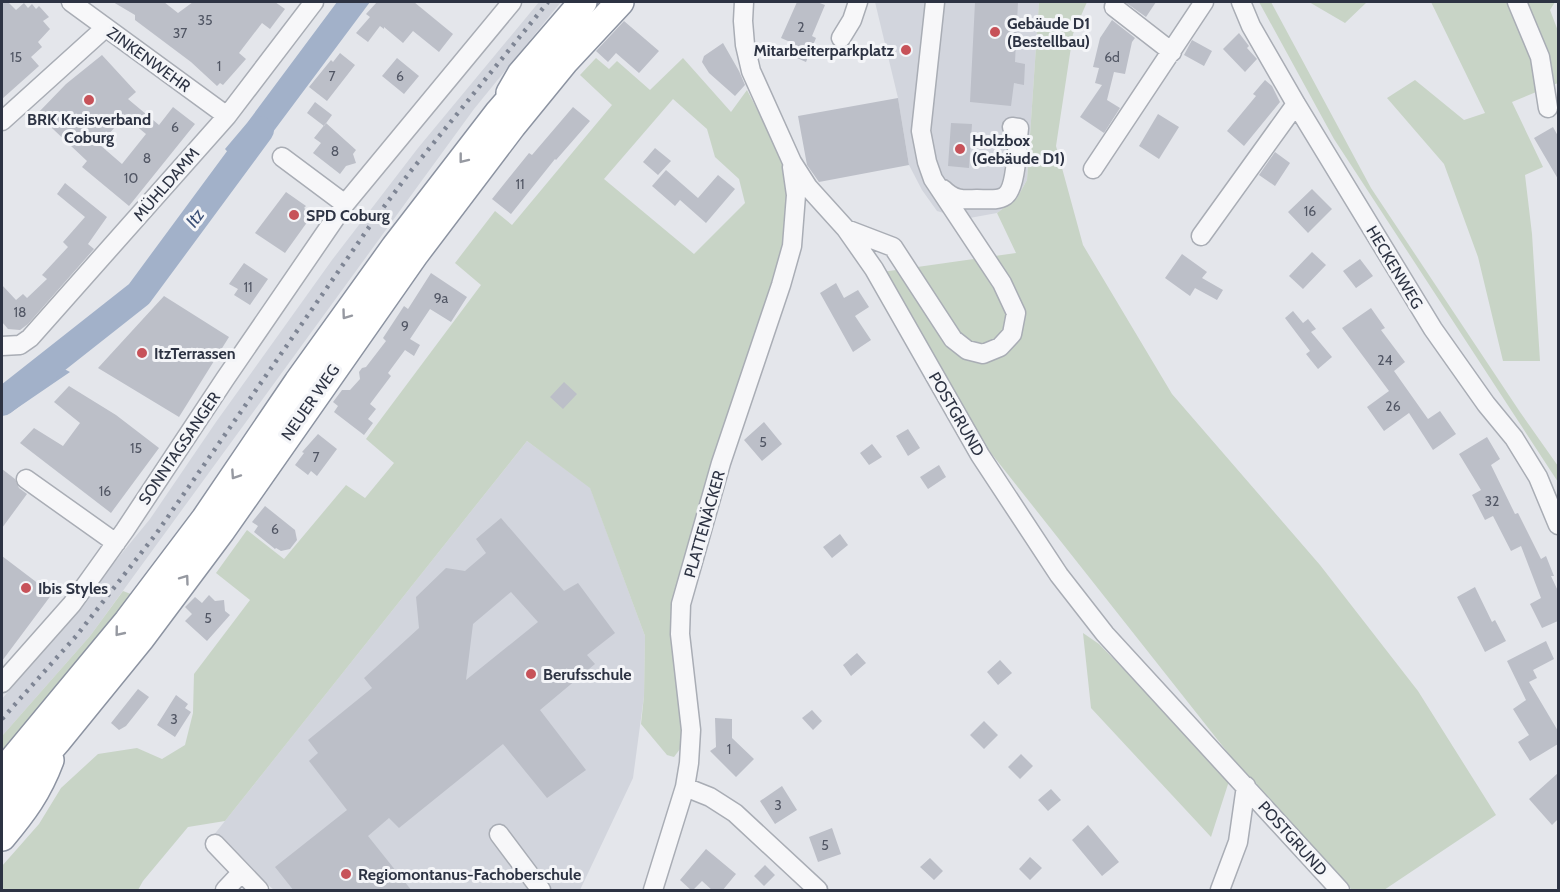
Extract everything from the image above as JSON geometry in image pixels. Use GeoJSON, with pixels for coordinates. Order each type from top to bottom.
{"type":"FeatureCollection","features":[{"type":"Feature","properties":{"kind":"highway"},"geometry":{"type":"LineString","coordinates":[[499,112],[521,74],[583,2]]}},
{"type":"Feature","properties":{"kind":"highway","name":"NEUER WEG"},"geometry":{"type":"LineString","coordinates":[[2,773],[128,621],[205,519],[298,382],[374,276],[499,112],[599,2]]}},
{"type":"Feature","properties":{"kind":"highway","name":"NEUER WEG"},"geometry":{"type":"LineString","coordinates":[[2,804],[58,740],[161,611],[415,254],[512,126],[565,61],[620,2]]}},
{"type":"Feature","properties":{"kind":"highway"},"geometry":{"type":"LineString","coordinates":[[2,837],[36,792],[58,740]]}},
{"type":"Feature","properties":{"kind":"street","name":"ZINKENWEHR"},"geometry":{"type":"LineString","coordinates":[[71,2],[226,116]]}},
{"type":"Feature","properties":{"kind":"street","name":"MÜHLDAMM"},"geometry":{"type":"LineString","coordinates":[[2,346],[20,345],[30,338],[226,116],[314,2]]}},
{"type":"Feature","properties":{"kind":"street","name":"SONNTAGSANGER"},"geometry":{"type":"LineString","coordinates":[[2,683],[56,624],[116,543],[345,204],[512,2]]}},
{"type":"Feature","properties":{"kind":"street","name":"POSTGRUND"},"geometry":{"type":"LineString","coordinates":[[744,2],[745,45],[751,71],[792,162],[808,187],[846,229],[874,269],[980,455],[1059,575],[1105,634],[1340,891]]}},
{"type":"Feature","properties":{"kind":"street"},"geometry":{"type":"LineString","coordinates":[[841,38],[852,20],[858,2]]}},
{"type":"Feature","properties":{"kind":"street"},"geometry":{"type":"LineString","coordinates":[[846,229],[893,247],[953,339],[967,350],[983,354],[1000,347],[1012,334],[1016,313],[1002,283],[933,179],[927,162],[921,131],[935,2]]}},
{"type":"Feature","properties":{"kind":"street"},"geometry":{"type":"LineString","coordinates":[[1093,169],[1204,2]]}},
{"type":"Feature","properties":{"kind":"street","name":"HECKENWEG"},"geometry":{"type":"LineString","coordinates":[[1241,2],[1251,26],[1296,104],[1433,329],[1486,404],[1514,438],[1538,477],[1558,525]]}},
{"type":"Feature","properties":{"kind":"street"},"geometry":{"type":"LineString","coordinates":[[1517,2],[1540,57],[1548,108]]}},
{"type":"Feature","properties":{"kind":"street"},"geometry":{"type":"LineString","coordinates":[[1114,7],[1172,52]]}},
{"type":"Feature","properties":{"kind":"street"},"geometry":{"type":"LineString","coordinates":[[2,122],[105,28]]}},
{"type":"Feature","properties":{"kind":"street"},"geometry":{"type":"LineString","coordinates":[[1201,236],[1296,104]]}},
{"type":"Feature","properties":{"kind":"street"},"geometry":{"type":"LineString","coordinates":[[933,179],[955,198],[1005,196],[1013,185],[1011,167],[1019,128],[1012,127]]}},
{"type":"Feature","properties":{"kind":"street"},"geometry":{"type":"LineString","coordinates":[[282,157],[345,204]]}},
{"type":"Feature","properties":{"kind":"street","name":"PLATTENÄCKER"},"geometry":{"type":"LineString","coordinates":[[653,891],[685,787],[689,763],[691,730],[680,634],[681,604],[721,463],[782,285],[792,246],[796,195],[792,162]]}},
{"type":"Feature","properties":{"kind":"street"},"geometry":{"type":"LineString","coordinates":[[26,479],[116,543]]}},
{"type":"Feature","properties":{"kind":"street","name":"POSTGRUND"},"geometry":{"type":"LineString","coordinates":[[1220,891],[1238,842],[1246,786]]}},
{"type":"Feature","properties":{"kind":"street"},"geometry":{"type":"LineString","coordinates":[[685,787],[710,797],[735,813],[818,891]]}},
{"type":"Feature","properties":{"kind":"street"},"geometry":{"type":"LineString","coordinates":[[499,834],[541,891]]}},
{"type":"Feature","properties":{"kind":"street"},"geometry":{"type":"LineString","coordinates":[[215,844],[259,891]]}},
{"type":"Feature","properties":{"kind":"street"},"geometry":{"type":"LineString","coordinates":[[225,891],[241,873]]}},
{"type":"Feature","properties":{"kind":"shaded area"},"geometry":{"type":"Polygon","coordinates":[[[539,2],[561,2],[474,109],[90,636],[2,736],[2,699],[150,519],[332,260],[418,148],[539,2]]]}},
{"type":"Feature","properties":{"kind":"shaded area"},"geometry":{"type":"Polygon","coordinates":[[[875,2],[1039,2],[1027,180],[1017,198],[997,213],[964,219],[937,211],[922,190],[909,165],[898,98],[875,2]]]}},
{"type":"Feature","properties":{"kind":"shaded area"},"geometry":{"type":"Polygon","coordinates":[[[527,441],[590,487],[645,636],[644,696],[633,778],[580,890],[274,890],[213,836],[527,441]]]}},
{"type":"Feature","properties":{"kind":"green space"},"geometry":{"type":"Polygon","coordinates":[[[1039,2],[1087,2],[1073,34],[1056,146],[1083,245],[1172,394],[1320,565],[1418,691],[1496,815],[1384,890],[1352,890],[1251,782],[987,448],[882,272],[1016,253],[997,213],[1017,198],[1027,180],[1039,2]]]}},
{"type":"Feature","properties":{"kind":"green space"},"geometry":{"type":"Polygon","coordinates":[[[1259,2],[1271,2],[1371,188],[1558,466],[1558,482],[1334,139],[1259,2]]]}},
{"type":"Feature","properties":{"kind":"green space"},"geometry":{"type":"Polygon","coordinates":[[[1309,2],[1367,2],[1345,23],[1309,2]]]}},
{"type":"Feature","properties":{"kind":"green space"},"geometry":{"type":"Polygon","coordinates":[[[1431,2],[1555,2],[1550,10],[1558,31],[1558,83],[1512,102],[1543,167],[1525,175],[1532,234],[1540,361],[1503,361],[1478,257],[1444,164],[1387,98],[1415,80],[1464,120],[1485,113],[1431,2]]]}},
{"type":"Feature","properties":{"kind":"green space"},"geometry":{"type":"Polygon","coordinates":[[[596,58],[609,69],[617,61],[650,90],[683,58],[731,112],[747,90],[785,163],[791,227],[673,611],[686,727],[680,749],[674,757],[667,755],[641,724],[645,636],[590,488],[527,441],[225,821],[188,827],[138,890],[2,890],[2,866],[39,824],[61,788],[98,754],[137,748],[162,759],[185,745],[193,713],[194,674],[250,600],[216,573],[247,530],[284,559],[346,485],[365,498],[394,463],[366,439],[481,285],[455,263],[495,211],[512,225],[612,105],[580,75],[596,58]],[[673,99],[604,179],[694,254],[745,203],[739,179],[715,157],[707,129],[673,99]]]}},
{"type":"Feature","properties":{"kind":"green space"},"geometry":{"type":"Polygon","coordinates":[[[123,591],[136,596],[2,754],[2,736],[90,636],[123,591]]]}},
{"type":"Feature","properties":{"kind":"green space"},"geometry":{"type":"Polygon","coordinates":[[[1083,633],[1099,644],[1230,778],[1211,837],[1091,708],[1083,633]]]}},
{"type":"Feature","properties":{"kind":"water"},"geometry":{"type":"Polygon","coordinates":[[[337,2],[370,2],[262,149],[244,170],[225,149],[337,2]]]}},
{"type":"Feature","properties":{"kind":"water"},"geometry":{"type":"Polygon","coordinates":[[[41,357],[70,372],[10,413],[2,399],[2,389],[41,357]]]}},
{"type":"Feature","properties":{"kind":"building"},"geometry":{"type":"Polygon","coordinates":[[[2,2],[8,2],[16,10],[24,3],[28,8],[32,4],[36,9],[39,6],[49,17],[43,21],[50,29],[38,42],[42,47],[31,57],[39,66],[2,99],[2,2]]]}},
{"type":"Feature","properties":{"kind":"building"},"geometry":{"type":"Polygon","coordinates":[[[113,2],[164,2],[178,13],[193,2],[275,2],[285,9],[270,29],[262,23],[239,53],[246,59],[223,85],[220,83],[217,86],[191,62],[135,20],[135,15],[113,2]]]}},
{"type":"Feature","properties":{"kind":"building"},"geometry":{"type":"Polygon","coordinates":[[[377,2],[414,2],[453,34],[439,52],[413,31],[403,43],[380,26],[368,42],[356,33],[370,17],[366,14],[377,2]]]}},
{"type":"Feature","properties":{"kind":"building"},"geometry":{"type":"Polygon","coordinates":[[[797,2],[817,2],[825,5],[812,36],[816,38],[806,62],[790,55],[795,44],[781,38],[797,2]]]}},
{"type":"Feature","properties":{"kind":"building","name":"Gebäude D1 (Bestellbau)"},"geometry":{"type":"Polygon","coordinates":[[[975,2],[1018,2],[1015,62],[1025,64],[1024,85],[1014,83],[1011,106],[970,102],[975,2]]]}},
{"type":"Feature","properties":{"kind":"building"},"geometry":{"type":"Polygon","coordinates":[[[1125,2],[1156,2],[1146,17],[1125,2]]]}},
{"type":"Feature","properties":{"kind":"building"},"geometry":{"type":"Polygon","coordinates":[[[1112,20],[1135,38],[1132,42],[1125,74],[1114,72],[1107,100],[1120,108],[1104,133],[1080,117],[1102,85],[1095,83],[1099,68],[1093,67],[1100,38],[1112,20]]]}},
{"type":"Feature","properties":{"kind":"building"},"geometry":{"type":"Polygon","coordinates":[[[624,21],[659,51],[639,73],[616,53],[608,62],[596,51],[624,21]]]}},
{"type":"Feature","properties":{"kind":"building"},"geometry":{"type":"Polygon","coordinates":[[[1239,33],[1249,46],[1247,48],[1257,59],[1245,72],[1223,49],[1239,33]]]}},
{"type":"Feature","properties":{"kind":"building"},"geometry":{"type":"Polygon","coordinates":[[[1192,40],[1212,51],[1204,66],[1184,55],[1192,40]]]}},
{"type":"Feature","properties":{"kind":"building"},"geometry":{"type":"Polygon","coordinates":[[[723,43],[745,85],[735,96],[709,73],[702,62],[704,56],[723,43]]]}},
{"type":"Feature","properties":{"kind":"building"},"geometry":{"type":"Polygon","coordinates":[[[340,53],[355,65],[327,101],[309,87],[331,60],[333,62],[340,53]]]}},
{"type":"Feature","properties":{"kind":"building"},"geometry":{"type":"Polygon","coordinates":[[[102,55],[136,92],[128,99],[159,125],[173,107],[195,124],[129,206],[82,167],[87,161],[37,114],[66,84],[102,55]],[[124,116],[100,145],[122,164],[146,134],[124,116]]]}},
{"type":"Feature","properties":{"kind":"building"},"geometry":{"type":"Polygon","coordinates":[[[397,58],[419,76],[404,94],[382,76],[397,58]]]}},
{"type":"Feature","properties":{"kind":"building"},"geometry":{"type":"Polygon","coordinates":[[[1265,80],[1272,86],[1280,102],[1244,146],[1227,131],[1256,96],[1253,94],[1265,80]]]}},
{"type":"Feature","properties":{"kind":"building"},"geometry":{"type":"Polygon","coordinates":[[[898,98],[909,165],[819,182],[807,165],[798,116],[898,98]]]}},
{"type":"Feature","properties":{"kind":"building"},"geometry":{"type":"Polygon","coordinates":[[[315,102],[332,115],[324,126],[307,113],[315,102]]]}},
{"type":"Feature","properties":{"kind":"building"},"geometry":{"type":"Polygon","coordinates":[[[573,107],[590,121],[555,159],[511,214],[492,199],[529,153],[532,155],[573,107]]]}},
{"type":"Feature","properties":{"kind":"building"},"geometry":{"type":"Polygon","coordinates":[[[1158,114],[1179,127],[1159,159],[1139,146],[1158,114]]]}},
{"type":"Feature","properties":{"kind":"building"},"geometry":{"type":"Polygon","coordinates":[[[326,123],[356,150],[353,154],[356,163],[346,166],[340,174],[313,153],[321,143],[314,138],[326,123]]]}},
{"type":"Feature","properties":{"kind":"building","name":"Holzbox (Gebäude D1)"},"geometry":{"type":"Polygon","coordinates":[[[951,123],[972,124],[969,168],[948,166],[951,123]]]}},
{"type":"Feature","properties":{"kind":"building"},"geometry":{"type":"Polygon","coordinates":[[[1553,127],[1558,136],[1558,179],[1534,138],[1553,127]]]}},
{"type":"Feature","properties":{"kind":"building"},"geometry":{"type":"Polygon","coordinates":[[[655,148],[671,161],[658,175],[643,162],[655,148]]]}},
{"type":"Feature","properties":{"kind":"building"},"geometry":{"type":"Polygon","coordinates":[[[1275,152],[1290,163],[1275,186],[1259,175],[1275,152]]]}},
{"type":"Feature","properties":{"kind":"building"},"geometry":{"type":"Polygon","coordinates":[[[666,170],[698,198],[718,175],[735,189],[706,223],[680,200],[675,206],[652,186],[666,170]]]}},
{"type":"Feature","properties":{"kind":"building"},"geometry":{"type":"Polygon","coordinates":[[[65,183],[107,217],[88,244],[94,249],[28,324],[20,330],[8,329],[2,322],[2,285],[16,300],[23,294],[27,298],[47,279],[42,275],[68,247],[63,242],[85,217],[57,194],[65,183]]]}},
{"type":"Feature","properties":{"kind":"building"},"geometry":{"type":"Polygon","coordinates":[[[1312,189],[1332,209],[1308,233],[1288,212],[1312,189]]]}},
{"type":"Feature","properties":{"kind":"building"},"geometry":{"type":"Polygon","coordinates":[[[286,192],[313,214],[285,253],[255,233],[286,192]]]}},
{"type":"Feature","properties":{"kind":"building"},"geometry":{"type":"Polygon","coordinates":[[[1312,252],[1326,265],[1303,289],[1289,276],[1312,252]]]}},
{"type":"Feature","properties":{"kind":"building"},"geometry":{"type":"Polygon","coordinates":[[[1182,254],[1207,272],[1202,278],[1223,290],[1217,300],[1195,288],[1190,296],[1165,278],[1182,254]]]}},
{"type":"Feature","properties":{"kind":"building"},"geometry":{"type":"Polygon","coordinates":[[[1360,259],[1373,276],[1356,288],[1343,271],[1360,259]]]}},
{"type":"Feature","properties":{"kind":"building"},"geometry":{"type":"Polygon","coordinates":[[[244,263],[268,279],[250,305],[234,295],[238,289],[229,284],[244,263]]]}},
{"type":"Feature","properties":{"kind":"building"},"geometry":{"type":"Polygon","coordinates":[[[431,273],[467,297],[451,322],[430,309],[410,339],[420,345],[414,356],[405,350],[388,373],[391,376],[370,404],[376,409],[368,419],[373,423],[364,435],[334,412],[338,406],[333,402],[342,390],[350,390],[360,379],[359,372],[366,367],[386,341],[383,338],[404,306],[408,309],[431,273]]]}},
{"type":"Feature","properties":{"kind":"building"},"geometry":{"type":"Polygon","coordinates":[[[836,283],[844,298],[858,290],[869,307],[855,316],[871,340],[853,352],[820,293],[836,283]]]}},
{"type":"Feature","properties":{"kind":"building","name":"ItzTerrassen"},"geometry":{"type":"Polygon","coordinates":[[[164,296],[229,337],[179,417],[98,368],[164,296]]]}},
{"type":"Feature","properties":{"kind":"building"},"geometry":{"type":"Polygon","coordinates":[[[1371,308],[1385,328],[1381,330],[1405,362],[1394,371],[1428,419],[1440,411],[1456,434],[1433,450],[1409,413],[1384,431],[1367,407],[1389,391],[1342,328],[1371,308]]]}},
{"type":"Feature","properties":{"kind":"building"},"geometry":{"type":"Polygon","coordinates":[[[1293,311],[1303,323],[1308,319],[1316,329],[1311,332],[1332,357],[1318,369],[1306,354],[1310,351],[1285,318],[1293,311]]]}},
{"type":"Feature","properties":{"kind":"building"},"geometry":{"type":"Polygon","coordinates":[[[564,382],[577,394],[563,409],[550,397],[564,382]]]}},
{"type":"Feature","properties":{"kind":"building"},"geometry":{"type":"Polygon","coordinates":[[[69,386],[116,415],[159,448],[111,513],[20,443],[34,428],[63,446],[80,423],[54,402],[69,386]]]}},
{"type":"Feature","properties":{"kind":"building"},"geometry":{"type":"Polygon","coordinates":[[[764,422],[782,444],[762,461],[744,440],[764,422]]]}},
{"type":"Feature","properties":{"kind":"building"},"geometry":{"type":"Polygon","coordinates":[[[908,429],[920,448],[908,456],[896,436],[908,429]]]}},
{"type":"Feature","properties":{"kind":"building"},"geometry":{"type":"Polygon","coordinates":[[[318,434],[337,449],[317,476],[311,471],[308,475],[295,465],[304,453],[302,452],[318,434]]]}},
{"type":"Feature","properties":{"kind":"building"},"geometry":{"type":"Polygon","coordinates":[[[1487,437],[1500,459],[1491,465],[1515,514],[1518,513],[1541,559],[1546,556],[1554,576],[1551,576],[1558,591],[1558,621],[1542,628],[1530,604],[1541,598],[1521,546],[1511,551],[1493,516],[1485,520],[1472,495],[1481,490],[1459,454],[1487,437]]]}},
{"type":"Feature","properties":{"kind":"building"},"geometry":{"type":"Polygon","coordinates":[[[872,444],[882,457],[869,465],[860,453],[872,444]]]}},
{"type":"Feature","properties":{"kind":"building"},"geometry":{"type":"Polygon","coordinates":[[[939,465],[946,477],[928,489],[920,477],[939,465]]]}},
{"type":"Feature","properties":{"kind":"building"},"geometry":{"type":"Polygon","coordinates":[[[2,469],[15,479],[19,488],[27,494],[2,528],[2,469]]]}},
{"type":"Feature","properties":{"kind":"building"},"geometry":{"type":"Polygon","coordinates":[[[265,506],[295,530],[297,540],[290,549],[281,551],[275,549],[254,532],[258,526],[252,522],[265,506]]]}},
{"type":"Feature","properties":{"kind":"building","name":"Berufsschule"},"geometry":{"type":"Polygon","coordinates":[[[501,518],[564,591],[578,583],[615,633],[587,655],[595,664],[540,710],[586,770],[547,798],[503,744],[399,828],[389,818],[368,836],[412,891],[294,891],[275,867],[347,810],[309,761],[318,753],[308,740],[372,688],[364,678],[419,628],[416,597],[446,568],[465,571],[486,553],[476,539],[501,518]],[[511,592],[473,624],[466,680],[538,622],[511,592]]]}},
{"type":"Feature","properties":{"kind":"building"},"geometry":{"type":"Polygon","coordinates":[[[840,534],[848,545],[832,558],[823,547],[840,534]]]}},
{"type":"Feature","properties":{"kind":"building","name":"Ibis Styles"},"geometry":{"type":"Polygon","coordinates":[[[2,556],[52,594],[2,661],[2,556]]]}},
{"type":"Feature","properties":{"kind":"building"},"geometry":{"type":"Polygon","coordinates":[[[1475,587],[1492,622],[1495,620],[1506,641],[1485,652],[1457,597],[1475,587]]]}},
{"type":"Feature","properties":{"kind":"building"},"geometry":{"type":"Polygon","coordinates":[[[209,595],[215,601],[224,600],[225,611],[230,615],[207,641],[185,621],[192,614],[185,607],[195,597],[202,603],[209,595]]]}},
{"type":"Feature","properties":{"kind":"building"},"geometry":{"type":"Polygon","coordinates":[[[1546,641],[1554,659],[1533,670],[1537,678],[1529,682],[1558,731],[1558,744],[1530,761],[1518,742],[1529,735],[1513,709],[1526,700],[1507,661],[1546,641]]]}},
{"type":"Feature","properties":{"kind":"building"},"geometry":{"type":"Polygon","coordinates":[[[857,653],[866,663],[851,676],[843,665],[857,653]]]}},
{"type":"Feature","properties":{"kind":"building"},"geometry":{"type":"Polygon","coordinates":[[[1000,660],[1012,673],[998,685],[987,672],[1000,660]]]}},
{"type":"Feature","properties":{"kind":"building"},"geometry":{"type":"Polygon","coordinates":[[[138,689],[149,697],[126,726],[119,730],[111,723],[138,689]]]}},
{"type":"Feature","properties":{"kind":"building"},"geometry":{"type":"Polygon","coordinates":[[[176,695],[188,704],[185,708],[191,712],[175,737],[157,725],[176,695]]]}},
{"type":"Feature","properties":{"kind":"building"},"geometry":{"type":"Polygon","coordinates":[[[812,710],[822,721],[813,730],[802,718],[812,710]]]}},
{"type":"Feature","properties":{"kind":"building"},"geometry":{"type":"Polygon","coordinates":[[[715,718],[732,719],[732,738],[754,759],[736,777],[710,751],[716,747],[715,718]]]}},
{"type":"Feature","properties":{"kind":"building"},"geometry":{"type":"Polygon","coordinates":[[[984,721],[998,735],[984,749],[970,735],[984,721]]]}},
{"type":"Feature","properties":{"kind":"building"},"geometry":{"type":"Polygon","coordinates":[[[1021,754],[1033,766],[1020,779],[1008,767],[1021,754]]]}},
{"type":"Feature","properties":{"kind":"building"},"geometry":{"type":"Polygon","coordinates":[[[1558,773],[1558,819],[1552,825],[1529,799],[1558,773]]]}},
{"type":"Feature","properties":{"kind":"building"},"geometry":{"type":"Polygon","coordinates":[[[782,786],[797,810],[775,824],[760,801],[782,786]]]}},
{"type":"Feature","properties":{"kind":"building"},"geometry":{"type":"Polygon","coordinates":[[[1051,789],[1061,800],[1048,811],[1038,800],[1051,789]]]}},
{"type":"Feature","properties":{"kind":"building"},"geometry":{"type":"Polygon","coordinates":[[[1088,825],[1119,862],[1102,876],[1072,840],[1088,825]]]}},
{"type":"Feature","properties":{"kind":"building"},"geometry":{"type":"Polygon","coordinates":[[[832,828],[841,854],[818,862],[809,837],[832,828]]]}},
{"type":"Feature","properties":{"kind":"building"},"geometry":{"type":"Polygon","coordinates":[[[706,849],[736,874],[722,891],[713,891],[702,881],[692,891],[680,880],[706,849]]]}},
{"type":"Feature","properties":{"kind":"building"},"geometry":{"type":"Polygon","coordinates":[[[1030,857],[1042,868],[1030,880],[1019,869],[1030,857]]]}},
{"type":"Feature","properties":{"kind":"building"},"geometry":{"type":"Polygon","coordinates":[[[930,858],[943,871],[934,880],[920,867],[930,858]]]}},
{"type":"Feature","properties":{"kind":"building"},"geometry":{"type":"Polygon","coordinates":[[[765,865],[775,875],[764,886],[754,876],[765,865]]]}},
{"type":"Feature","properties":{"kind":"waterway","name":"Itz"},"geometry":{"type":"LineString","coordinates":[[2,402],[139,294],[260,130]]}},
{"type":"Feature","properties":{"kind":"railway"},"geometry":{"type":"LineString","coordinates":[[2,719],[77,635],[156,534],[374,220],[410,172],[548,2]]}},
{"type":"Feature","properties":{"kind":"place","name":"Gebäude D1 (Bestellbau)"},"geometry":{"type":"Point","coordinates":[995,32]}},
{"type":"Feature","properties":{"kind":"place","name":"Mitarbeiterparkplatz"},"geometry":{"type":"Point","coordinates":[906,50]}},
{"type":"Feature","properties":{"kind":"place","name":"BRK Kreisverband Coburg"},"geometry":{"type":"Point","coordinates":[89,100]}},
{"type":"Feature","properties":{"kind":"place","name":"Holzbox (Gebäude D1)"},"geometry":{"type":"Point","coordinates":[960,149]}},
{"type":"Feature","properties":{"kind":"place","name":"SPD Coburg"},"geometry":{"type":"Point","coordinates":[294,215]}},
{"type":"Feature","properties":{"kind":"place","name":"ItzTerrassen"},"geometry":{"type":"Point","coordinates":[142,353]}},
{"type":"Feature","properties":{"kind":"place","name":"Ibis Styles"},"geometry":{"type":"Point","coordinates":[26,588]}},
{"type":"Feature","properties":{"kind":"place","name":"Berufsschule"},"geometry":{"type":"Point","coordinates":[531,674]}},
{"type":"Feature","properties":{"kind":"place","name":"Regiomontanus-Fachoberschule"},"geometry":{"type":"Point","coordinates":[346,874]}}]}
